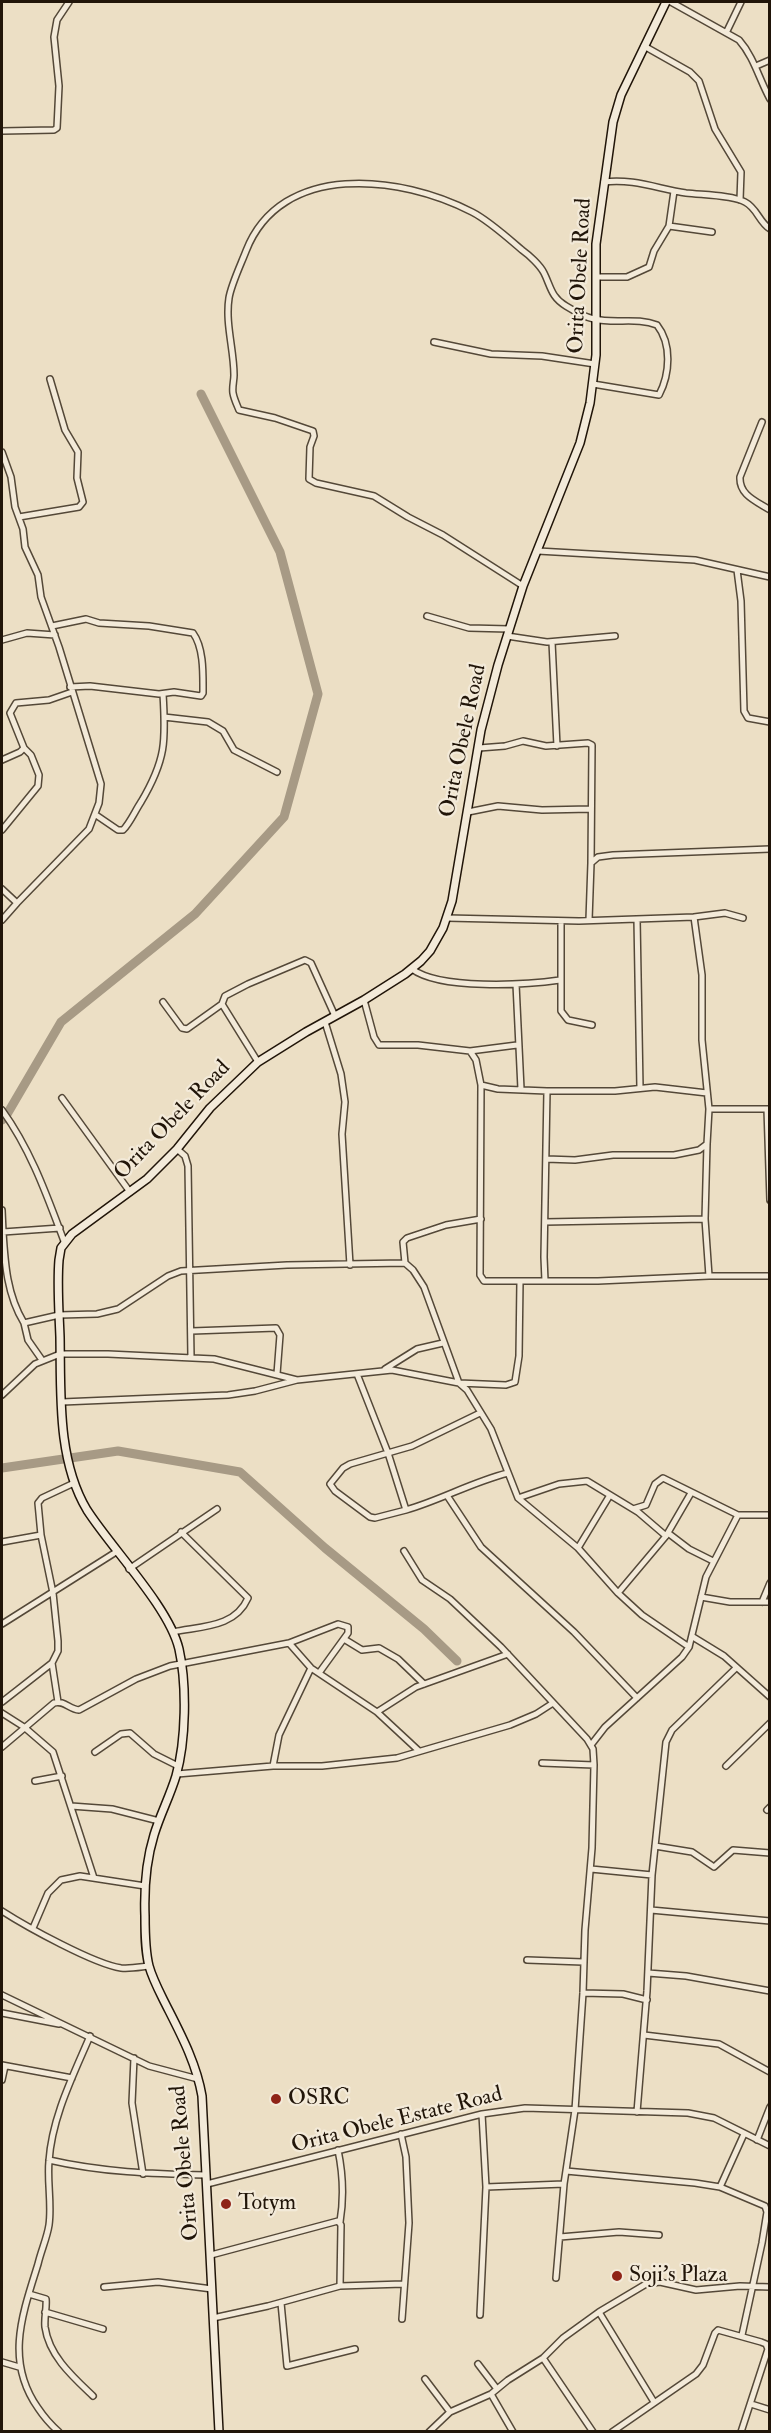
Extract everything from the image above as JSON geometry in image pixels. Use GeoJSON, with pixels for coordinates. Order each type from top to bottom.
{"type":"FeatureCollection","features":[{"type":"Feature","properties":{"kind":"main road","name":"Orita Obele Road"},"geometry":{"type":"LineString","coordinates":[[219,2432],[203,2113],[198,2079],[184,2041],[149,1966],[145,1937],[145,1886],[148,1858],[177,1770],[183,1717],[181,1663],[173,1632],[86,1507],[74,1483],[68,1459],[62,1402],[59,1260],[64,1241],[147,1179],[177,1149],[210,1108],[258,1062],[412,969],[430,951],[447,918],[478,748],[508,632],[523,586],[580,443],[593,384],[599,218],[617,108],[666,2]]}},
{"type":"Feature","properties":{"kind":"street"},"geometry":{"type":"LineString","coordinates":[[2,131],[54,130],[57,128],[59,86],[54,37],[57,20],[69,2]]}},
{"type":"Feature","properties":{"kind":"street"},"geometry":{"type":"LineString","coordinates":[[671,2],[727,31],[746,47],[770,99]]}},
{"type":"Feature","properties":{"kind":"street"},"geometry":{"type":"LineString","coordinates":[[727,31],[741,2]]}},
{"type":"Feature","properties":{"kind":"street"},"geometry":{"type":"LineString","coordinates":[[644,46],[690,72],[699,81],[715,129],[741,172],[740,200]]}},
{"type":"Feature","properties":{"kind":"street"},"geometry":{"type":"LineString","coordinates":[[756,66],[770,60]]}},
{"type":"Feature","properties":{"kind":"street"},"geometry":{"type":"LineString","coordinates":[[604,182],[621,180],[740,200],[752,207],[761,221],[770,229]]}},
{"type":"Feature","properties":{"kind":"street"},"geometry":{"type":"LineString","coordinates":[[523,586],[443,535],[375,496],[316,483],[309,479],[313,431],[275,418],[239,410],[233,393],[229,298],[256,230],[285,201],[319,187],[350,183],[414,191],[472,212],[523,250],[544,271],[554,297],[573,310],[596,320],[643,321],[657,325],[666,342],[668,365],[661,393],[657,396],[593,384]]}},
{"type":"Feature","properties":{"kind":"street"},"geometry":{"type":"LineString","coordinates":[[596,277],[627,277],[649,267],[654,251],[669,226],[674,190]]}},
{"type":"Feature","properties":{"kind":"street"},"geometry":{"type":"LineString","coordinates":[[669,226],[712,232]]}},
{"type":"Feature","properties":{"kind":"street"},"geometry":{"type":"LineString","coordinates":[[434,342],[491,354],[542,356],[595,363]]}},
{"type":"Feature","properties":{"kind":"street"},"geometry":{"type":"LineString","coordinates":[[19,517],[79,507],[83,502],[77,478],[78,453],[65,430],[50,379]]}},
{"type":"Feature","properties":{"kind":"street"},"geometry":{"type":"LineString","coordinates":[[762,422],[740,477],[740,484],[744,493],[770,510]]}},
{"type":"Feature","properties":{"kind":"street"},"geometry":{"type":"LineString","coordinates":[[2,452],[11,477],[15,507],[25,547],[38,575],[41,597],[101,784],[96,815],[85,835],[2,920]]}},
{"type":"Feature","properties":{"kind":"street"},"geometry":{"type":"LineString","coordinates":[[538,551],[673,558],[770,577]]}},
{"type":"Feature","properties":{"kind":"street"},"geometry":{"type":"LineString","coordinates":[[737,570],[741,601],[744,711],[748,718],[770,722]]}},
{"type":"Feature","properties":{"kind":"street"},"geometry":{"type":"LineString","coordinates":[[428,616],[469,628],[508,632],[552,642],[615,636]]}},
{"type":"Feature","properties":{"kind":"street"},"geometry":{"type":"LineString","coordinates":[[2,830],[38,786],[39,776],[31,755],[24,748],[10,713],[12,707],[24,701],[49,700],[71,690],[90,686],[163,694],[174,692],[202,695],[202,664],[197,638],[193,633],[149,626],[99,623],[86,619],[51,626]]}},
{"type":"Feature","properties":{"kind":"street"},"geometry":{"type":"LineString","coordinates":[[2,640],[27,633],[55,635]]}},
{"type":"Feature","properties":{"kind":"street"},"geometry":{"type":"LineString","coordinates":[[552,642],[557,746]]}},
{"type":"Feature","properties":{"kind":"street"},"geometry":{"type":"LineString","coordinates":[[96,815],[117,830],[125,828],[148,789],[162,757],[165,742],[163,694]]}},
{"type":"Feature","properties":{"kind":"street"},"geometry":{"type":"LineString","coordinates":[[164,717],[208,722],[223,731],[234,750],[277,772]]}},
{"type":"Feature","properties":{"kind":"street"},"geometry":{"type":"LineString","coordinates":[[478,748],[505,746],[523,741],[542,746],[588,743],[592,746],[589,920]]}},
{"type":"Feature","properties":{"kind":"street"},"geometry":{"type":"LineString","coordinates":[[2,760],[24,748]]}},
{"type":"Feature","properties":{"kind":"street"},"geometry":{"type":"LineString","coordinates":[[468,812],[498,806],[542,810],[591,809]]}},
{"type":"Feature","properties":{"kind":"street"},"geometry":{"type":"LineString","coordinates":[[591,863],[598,857],[613,855],[770,849]]}},
{"type":"Feature","properties":{"kind":"street"},"geometry":{"type":"LineString","coordinates":[[2,889],[17,903]]}},
{"type":"Feature","properties":{"kind":"street"},"geometry":{"type":"LineString","coordinates":[[447,918],[561,921],[725,913],[743,918]]}},
{"type":"Feature","properties":{"kind":"street"},"geometry":{"type":"LineString","coordinates":[[694,916],[702,975],[702,1040],[709,1108],[705,1219],[709,1276]]}},
{"type":"Feature","properties":{"kind":"street"},"geometry":{"type":"LineString","coordinates":[[637,919],[640,1088]]}},
{"type":"Feature","properties":{"kind":"street"},"geometry":{"type":"LineString","coordinates":[[561,921],[561,1011],[568,1020],[592,1025]]}},
{"type":"Feature","properties":{"kind":"street"},"geometry":{"type":"LineString","coordinates":[[163,1002],[182,1028],[187,1029],[222,1004],[225,996],[305,960],[311,963],[334,1016]]}},
{"type":"Feature","properties":{"kind":"street"},"geometry":{"type":"LineString","coordinates":[[412,969],[428,977],[482,985],[560,980]]}},
{"type":"Feature","properties":{"kind":"street"},"geometry":{"type":"LineString","coordinates":[[516,984],[521,1089]]}},
{"type":"Feature","properties":{"kind":"street"},"geometry":{"type":"LineString","coordinates":[[364,1000],[374,1036],[379,1045],[418,1045],[470,1051],[518,1045]]}},
{"type":"Feature","properties":{"kind":"street"},"geometry":{"type":"LineString","coordinates":[[222,1004],[258,1062]]}},
{"type":"Feature","properties":{"kind":"street"},"geometry":{"type":"LineString","coordinates":[[325,1022],[341,1074],[345,1101],[342,1134],[350,1265]]}},
{"type":"Feature","properties":{"kind":"street"},"geometry":{"type":"LineString","coordinates":[[470,1051],[476,1060],[481,1085],[482,1278],[488,1281],[598,1281],[770,1276]]}},
{"type":"Feature","properties":{"kind":"street"},"geometry":{"type":"LineString","coordinates":[[481,1085],[498,1089],[548,1091],[655,1087],[706,1093]]}},
{"type":"Feature","properties":{"kind":"street"},"geometry":{"type":"LineString","coordinates":[[545,1281],[544,1222],[548,1091]]}},
{"type":"Feature","properties":{"kind":"street"},"geometry":{"type":"LineString","coordinates":[[62,1098],[130,1192]]}},
{"type":"Feature","properties":{"kind":"street"},"geometry":{"type":"LineString","coordinates":[[709,1108],[768,1108],[770,1200]]}},
{"type":"Feature","properties":{"kind":"street"},"geometry":{"type":"LineString","coordinates":[[2,1110],[30,1156],[46,1191],[64,1241]]}},
{"type":"Feature","properties":{"kind":"street"},"geometry":{"type":"LineString","coordinates":[[546,1159],[575,1160],[613,1155],[674,1155],[699,1150],[708,1144]]}},
{"type":"Feature","properties":{"kind":"street"},"geometry":{"type":"LineString","coordinates":[[177,1149],[185,1156],[188,1166],[191,1357]]}},
{"type":"Feature","properties":{"kind":"street"},"geometry":{"type":"LineString","coordinates":[[2,1210],[4,1264],[10,1291],[24,1323],[28,1340],[42,1360]]}},
{"type":"Feature","properties":{"kind":"street"},"geometry":{"type":"LineString","coordinates":[[405,1263],[403,1242],[407,1238],[456,1222],[481,1219]]}},
{"type":"Feature","properties":{"kind":"street"},"geometry":{"type":"LineString","coordinates":[[544,1222],[705,1219]]}},
{"type":"Feature","properties":{"kind":"street"},"geometry":{"type":"LineString","coordinates":[[3,1232],[60,1228]]}},
{"type":"Feature","properties":{"kind":"street"},"geometry":{"type":"LineString","coordinates":[[24,1323],[59,1315],[106,1313],[118,1309],[168,1276],[181,1271],[278,1265],[405,1263],[413,1270],[424,1287],[459,1383],[467,1390],[496,1440],[518,1498],[578,1548],[618,1593],[642,1615],[689,1647]]}},
{"type":"Feature","properties":{"kind":"street"},"geometry":{"type":"LineString","coordinates":[[62,1402],[228,1395],[255,1391],[297,1380],[384,1370],[459,1383],[507,1385],[515,1382],[519,1356],[520,1281]]}},
{"type":"Feature","properties":{"kind":"street"},"geometry":{"type":"LineString","coordinates":[[192,1331],[276,1328],[280,1335],[277,1374]]}},
{"type":"Feature","properties":{"kind":"street"},"geometry":{"type":"LineString","coordinates":[[384,1370],[417,1349],[443,1343]]}},
{"type":"Feature","properties":{"kind":"street"},"geometry":{"type":"LineString","coordinates":[[2,1388],[42,1360],[60,1354],[214,1359],[297,1380]]}},
{"type":"Feature","properties":{"kind":"street"},"geometry":{"type":"LineString","coordinates":[[357,1374],[388,1454],[406,1510]]}},
{"type":"Feature","properties":{"kind":"street"},"geometry":{"type":"LineString","coordinates":[[2,1395],[12,1383]]}},
{"type":"Feature","properties":{"kind":"street"},"geometry":{"type":"LineString","coordinates":[[480,1413],[412,1446],[350,1464],[333,1479],[332,1488],[370,1517],[375,1518],[448,1497],[472,1484],[508,1473]]}},
{"type":"Feature","properties":{"kind":"street"},"geometry":{"type":"LineString","coordinates":[[633,1509],[646,1505],[652,1490],[660,1479],[665,1479],[738,1515],[770,1515]]}},
{"type":"Feature","properties":{"kind":"street"},"geometry":{"type":"LineString","coordinates":[[518,1498],[559,1484],[582,1480],[633,1509],[689,1549],[713,1561]]}},
{"type":"Feature","properties":{"kind":"street"},"geometry":{"type":"LineString","coordinates":[[2,1702],[52,1663],[58,1651],[53,1593],[41,1535],[40,1500],[74,1483]]}},
{"type":"Feature","properties":{"kind":"street"},"geometry":{"type":"LineString","coordinates":[[618,1593],[667,1534],[691,1493]]}},
{"type":"Feature","properties":{"kind":"street"},"geometry":{"type":"LineString","coordinates":[[578,1548],[610,1495]]}},
{"type":"Feature","properties":{"kind":"street"},"geometry":{"type":"LineString","coordinates":[[448,1497],[481,1547],[574,1632],[637,1698]]}},
{"type":"Feature","properties":{"kind":"street"},"geometry":{"type":"LineString","coordinates":[[129,1569],[217,1509]]}},
{"type":"Feature","properties":{"kind":"street"},"geometry":{"type":"LineString","coordinates":[[591,1745],[605,1727],[682,1657],[689,1647],[713,1561],[738,1515]]}},
{"type":"Feature","properties":{"kind":"street"},"geometry":{"type":"LineString","coordinates":[[173,1632],[228,1622],[240,1612],[248,1598],[181,1532]]}},
{"type":"Feature","properties":{"kind":"street"},"geometry":{"type":"LineString","coordinates":[[2,1542],[41,1535]]}},
{"type":"Feature","properties":{"kind":"street"},"geometry":{"type":"LineString","coordinates":[[404,1551],[422,1580],[450,1599],[508,1654],[591,1745],[594,1765],[591,1869],[583,1962],[583,1993],[575,2110],[564,2184],[556,2278]]}},
{"type":"Feature","properties":{"kind":"street"},"geometry":{"type":"LineString","coordinates":[[2,1624],[116,1552]]}},
{"type":"Feature","properties":{"kind":"street"},"geometry":{"type":"LineString","coordinates":[[762,1602],[770,1583]]}},
{"type":"Feature","properties":{"kind":"street"},"geometry":{"type":"LineString","coordinates":[[701,1598],[730,1602],[770,1602]]}},
{"type":"Feature","properties":{"kind":"street"},"geometry":{"type":"LineString","coordinates":[[2,1747],[41,1712],[57,1702],[64,1702],[74,1709],[85,1708],[136,1680],[181,1663],[289,1643],[342,1624],[349,1630],[319,1673]]}},
{"type":"Feature","properties":{"kind":"street"},"geometry":{"type":"LineString","coordinates":[[693,1637],[714,1650],[770,1697]]}},
{"type":"Feature","properties":{"kind":"street"},"geometry":{"type":"LineString","coordinates":[[344,1639],[360,1650],[379,1648],[398,1659],[424,1684]]}},
{"type":"Feature","properties":{"kind":"street"},"geometry":{"type":"LineString","coordinates":[[289,1643],[311,1668],[376,1712],[419,1751]]}},
{"type":"Feature","properties":{"kind":"street"},"geometry":{"type":"LineString","coordinates":[[376,1712],[424,1684],[508,1654]]}},
{"type":"Feature","properties":{"kind":"street"},"geometry":{"type":"LineString","coordinates":[[52,1663],[57,1702]]}},
{"type":"Feature","properties":{"kind":"street"},"geometry":{"type":"LineString","coordinates":[[273,1766],[279,1735],[311,1668]]}},
{"type":"Feature","properties":{"kind":"street"},"geometry":{"type":"LineString","coordinates":[[637,2112],[647,2000],[652,1875],[669,1736],[736,1668]]}},
{"type":"Feature","properties":{"kind":"street"},"geometry":{"type":"LineString","coordinates":[[95,1752],[121,1734],[130,1733],[177,1770],[322,1766],[397,1758],[518,1722],[553,1703]]}},
{"type":"Feature","properties":{"kind":"street"},"geometry":{"type":"LineString","coordinates":[[2,1713],[24,1727],[53,1752],[94,1878]]}},
{"type":"Feature","properties":{"kind":"street"},"geometry":{"type":"LineString","coordinates":[[726,1766],[770,1723]]}},
{"type":"Feature","properties":{"kind":"street"},"geometry":{"type":"LineString","coordinates":[[542,1763],[594,1765]]}},
{"type":"Feature","properties":{"kind":"street"},"geometry":{"type":"LineString","coordinates":[[35,1782],[62,1776]]}},
{"type":"Feature","properties":{"kind":"street"},"geometry":{"type":"LineString","coordinates":[[70,1806],[112,1809],[159,1821]]}},
{"type":"Feature","properties":{"kind":"street"},"geometry":{"type":"LineString","coordinates":[[655,1846],[692,1852],[714,1867],[733,1850],[770,1853]]}},
{"type":"Feature","properties":{"kind":"street"},"geometry":{"type":"LineString","coordinates":[[591,1869],[652,1875]]}},
{"type":"Feature","properties":{"kind":"street"},"geometry":{"type":"LineString","coordinates":[[33,1928],[44,1901],[55,1884],[69,1877],[94,1878],[145,1886]]}},
{"type":"Feature","properties":{"kind":"street"},"geometry":{"type":"LineString","coordinates":[[651,1910],[770,1921]]}},
{"type":"Feature","properties":{"kind":"street"},"geometry":{"type":"LineString","coordinates":[[2,1911],[111,1965],[128,1969],[149,1966]]}},
{"type":"Feature","properties":{"kind":"street"},"geometry":{"type":"LineString","coordinates":[[527,1960],[583,1962]]}},
{"type":"Feature","properties":{"kind":"street"},"geometry":{"type":"LineString","coordinates":[[648,1973],[686,1976],[770,1991]]}},
{"type":"Feature","properties":{"kind":"street"},"geometry":{"type":"LineString","coordinates":[[583,1993],[623,1994],[647,2000]]}},
{"type":"Feature","properties":{"kind":"street"},"geometry":{"type":"LineString","coordinates":[[2,1995],[157,2069],[198,2079]]}},
{"type":"Feature","properties":{"kind":"street"},"geometry":{"type":"LineString","coordinates":[[2,2013],[67,2025]]}},
{"type":"Feature","properties":{"kind":"street"},"geometry":{"type":"LineString","coordinates":[[644,2035],[719,2044],[770,2072]]}},
{"type":"Feature","properties":{"kind":"street"},"geometry":{"type":"LineString","coordinates":[[59,2432],[29,2395],[19,2367],[19,2341],[29,2294],[49,2226],[49,2160],[58,2118],[90,2036]]}},
{"type":"Feature","properties":{"kind":"street"},"geometry":{"type":"LineString","coordinates":[[134,2058],[132,2103],[143,2174]]}},
{"type":"Feature","properties":{"kind":"street"},"geometry":{"type":"LineString","coordinates":[[2,2080],[3,2066],[72,2078]]}},
{"type":"Feature","properties":{"kind":"street"},"geometry":{"type":"LineString","coordinates":[[757,2140],[770,2107]]}},
{"type":"Feature","properties":{"kind":"street","name":"Orita Obele Estate Road"},"geometry":{"type":"LineString","coordinates":[[207,2184],[482,2114],[525,2108],[704,2116],[770,2146]]}},
{"type":"Feature","properties":{"kind":"street"},"geometry":{"type":"LineString","coordinates":[[480,2315],[486,2187],[482,2114]]}},
{"type":"Feature","properties":{"kind":"street"},"geometry":{"type":"LineString","coordinates":[[401,2134],[407,2168],[409,2223],[402,2319]]}},
{"type":"Feature","properties":{"kind":"street"},"geometry":{"type":"LineString","coordinates":[[720,2187],[744,2134]]}},
{"type":"Feature","properties":{"kind":"street"},"geometry":{"type":"LineString","coordinates":[[338,2150],[342,2169],[340,2286]]}},
{"type":"Feature","properties":{"kind":"street"},"geometry":{"type":"LineString","coordinates":[[49,2160],[91,2169],[143,2174],[206,2175]]}},
{"type":"Feature","properties":{"kind":"street"},"geometry":{"type":"LineString","coordinates":[[566,2171],[638,2176],[720,2187],[767,2208],[742,2335]]}},
{"type":"Feature","properties":{"kind":"street"},"geometry":{"type":"LineString","coordinates":[[486,2187],[564,2184]]}},
{"type":"Feature","properties":{"kind":"street"},"geometry":{"type":"LineString","coordinates":[[211,2254],[336,2221],[340,2222]]}},
{"type":"Feature","properties":{"kind":"street"},"geometry":{"type":"LineString","coordinates":[[560,2237],[619,2232],[659,2235]]}},
{"type":"Feature","properties":{"kind":"street"},"geometry":{"type":"LineString","coordinates":[[104,2287],[158,2282],[212,2289]]}},
{"type":"Feature","properties":{"kind":"street"},"geometry":{"type":"LineString","coordinates":[[429,2432],[450,2412],[491,2394],[543,2358],[563,2338],[636,2288],[653,2282],[696,2289],[753,2286],[770,2288]]}},
{"type":"Feature","properties":{"kind":"street"},"geometry":{"type":"LineString","coordinates":[[213,2318],[280,2303],[340,2286],[404,2284]]}},
{"type":"Feature","properties":{"kind":"street"},"geometry":{"type":"LineString","coordinates":[[29,2294],[46,2299],[45,2329],[58,2357],[70,2375],[93,2396]]}},
{"type":"Feature","properties":{"kind":"street"},"geometry":{"type":"LineString","coordinates":[[280,2303],[287,2366],[355,2349]]}},
{"type":"Feature","properties":{"kind":"street"},"geometry":{"type":"LineString","coordinates":[[45,2312],[103,2329]]}},
{"type":"Feature","properties":{"kind":"street"},"geometry":{"type":"LineString","coordinates":[[599,2312],[654,2402]]}},
{"type":"Feature","properties":{"kind":"street"},"geometry":{"type":"LineString","coordinates":[[612,2432],[700,2369],[717,2331],[742,2335],[766,2344],[768,2349],[741,2432]]}},
{"type":"Feature","properties":{"kind":"street"},"geometry":{"type":"LineString","coordinates":[[543,2358],[593,2432]]}},
{"type":"Feature","properties":{"kind":"street"},"geometry":{"type":"LineString","coordinates":[[2,2362],[19,2367]]}},
{"type":"Feature","properties":{"kind":"street"},"geometry":{"type":"LineString","coordinates":[[478,2364],[497,2389]]}},
{"type":"Feature","properties":{"kind":"street"},"geometry":{"type":"LineString","coordinates":[[425,2379],[450,2412]]}},
{"type":"Feature","properties":{"kind":"street"},"geometry":{"type":"LineString","coordinates":[[491,2394],[513,2432]]}},
{"type":"Feature","properties":{"kind":"street"},"geometry":{"type":"LineString","coordinates":[[751,2404],[770,2410]]}},
{"type":"Feature","properties":{"kind":"waterway"},"geometry":{"type":"LineString","coordinates":[[2,1120],[61,1022],[195,914],[284,817],[318,694],[280,552],[201,394]]}},
{"type":"Feature","properties":{"kind":"waterway"},"geometry":{"type":"LineString","coordinates":[[2,1468],[118,1451],[240,1472],[325,1548],[424,1629],[457,1661]]}},
{"type":"Feature","properties":{"kind":"place","name":"OSRC"},"geometry":{"type":"Point","coordinates":[276,2099]}},
{"type":"Feature","properties":{"kind":"place","name":"Totym"},"geometry":{"type":"Point","coordinates":[226,2204]}},
{"type":"Feature","properties":{"kind":"place","name":"Soji's Plaza"},"geometry":{"type":"Point","coordinates":[617,2276]}}]}
